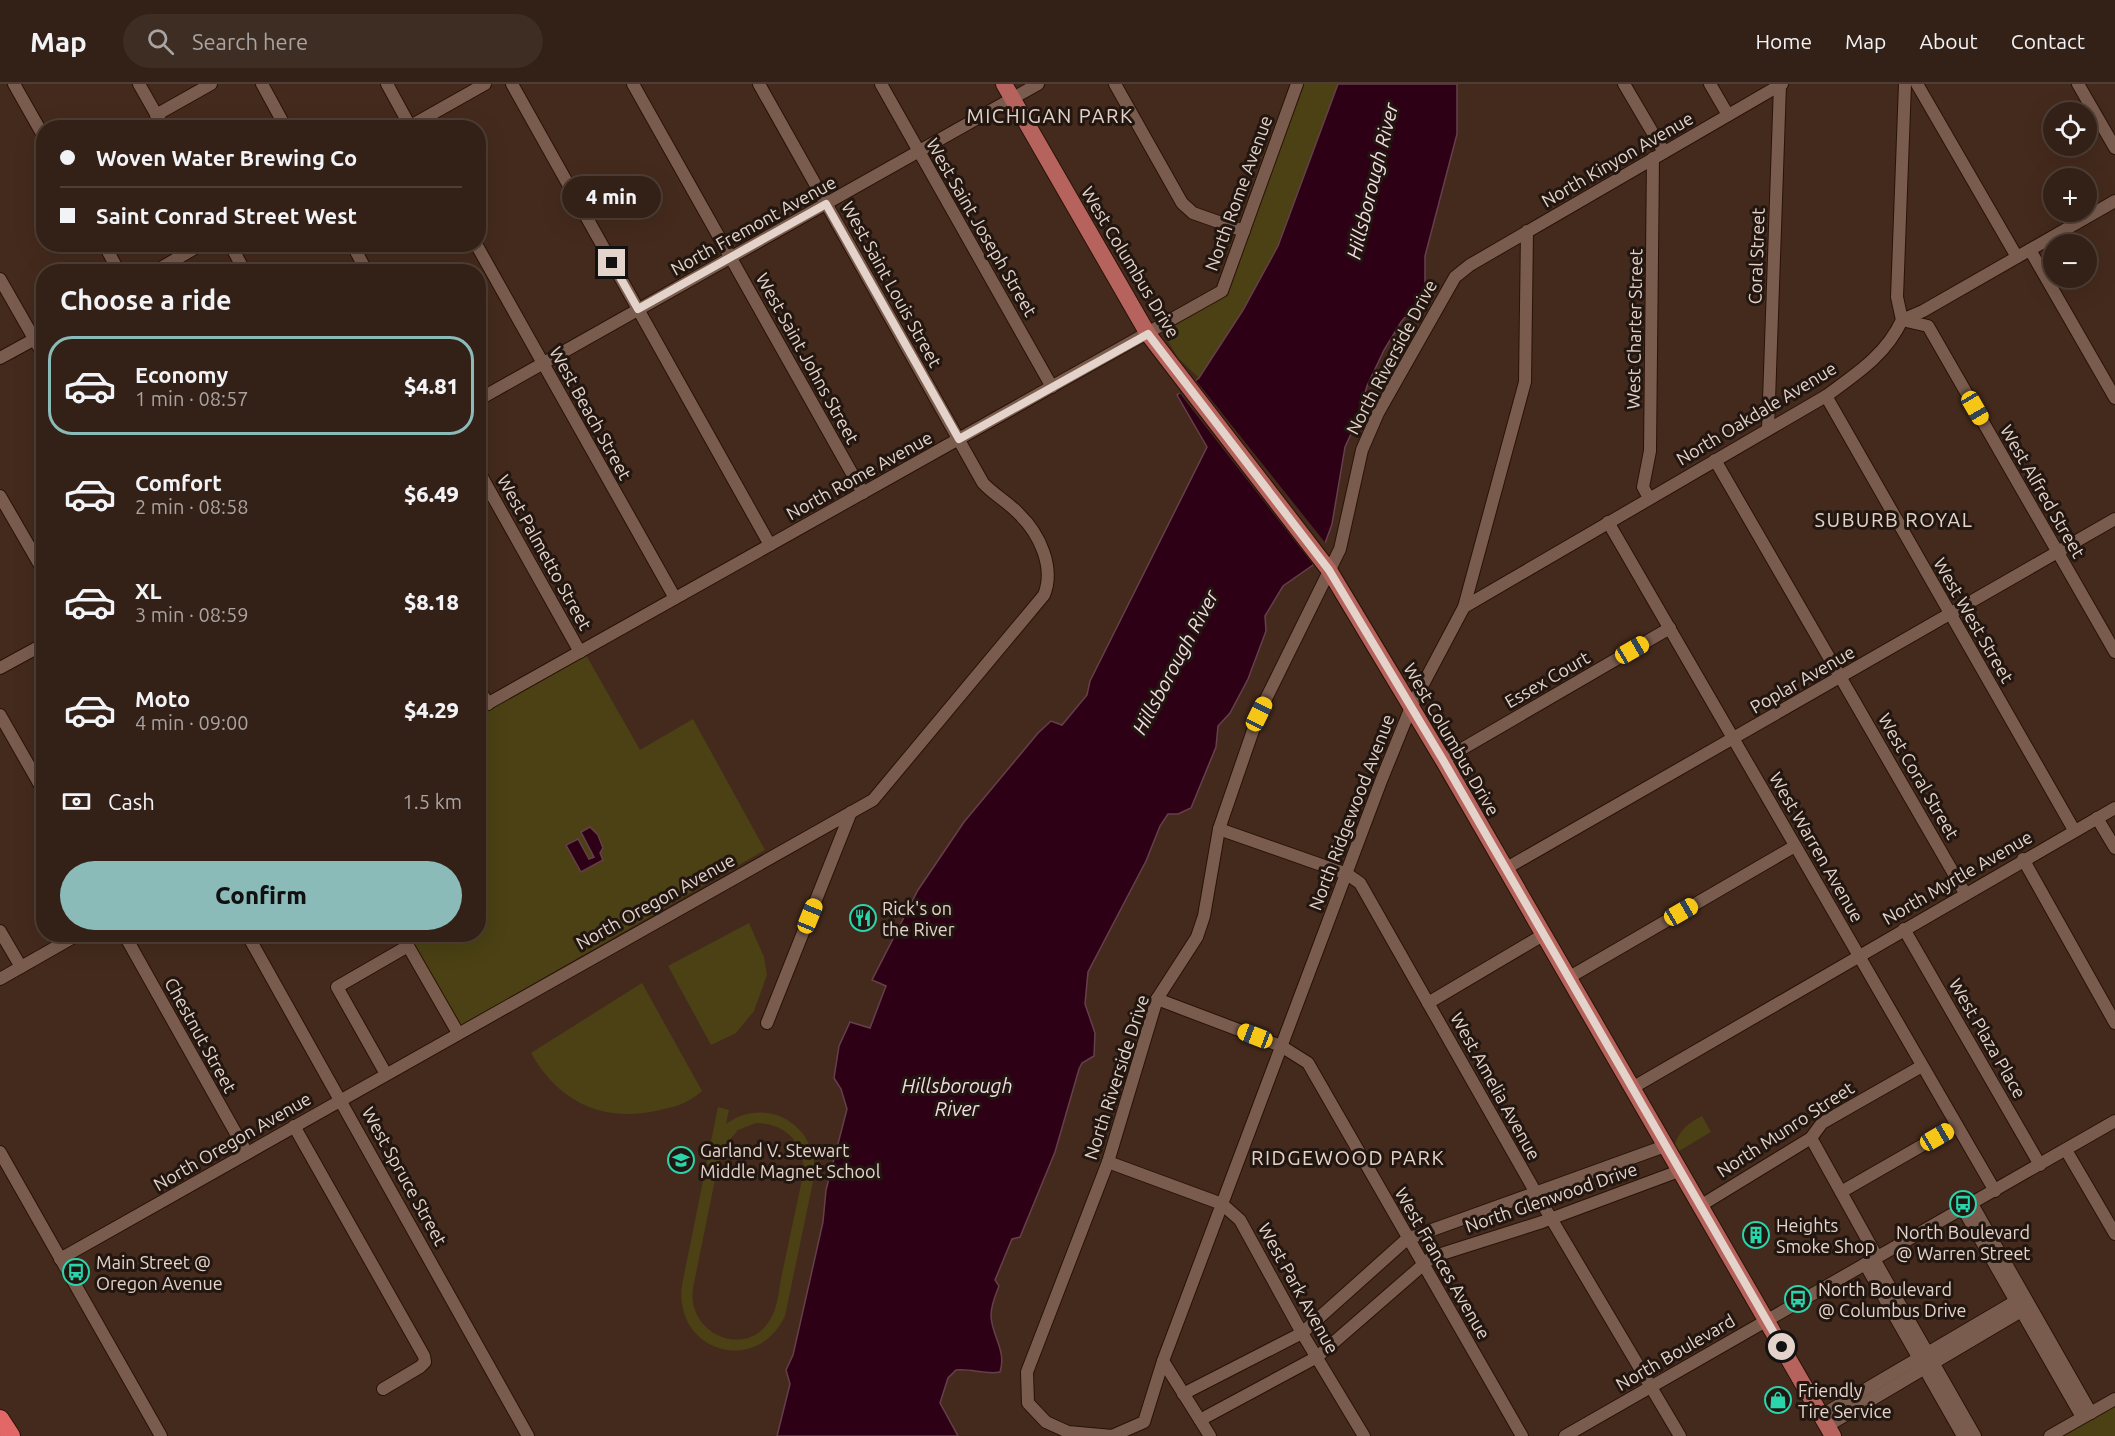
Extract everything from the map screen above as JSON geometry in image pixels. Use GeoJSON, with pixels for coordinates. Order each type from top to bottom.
{"type":"FeatureCollection","features":[{"type":"Feature","properties":{"kind":"highway"},"geometry":{"type":"LineString","coordinates":[[0,1419],[11,1436]]}},
{"type":"Feature","properties":{"kind":"main road","name":"West Columbus Drive"},"geometry":{"type":"LineString","coordinates":[[1004,84],[1148,334],[1325,564],[1443,760],[1827,1426]]}},
{"type":"Feature","properties":{"kind":"street"},"geometry":{"type":"LineString","coordinates":[[14,84],[36,123]]}},
{"type":"Feature","properties":{"kind":"street"},"geometry":{"type":"LineString","coordinates":[[139,84],[159,120]]}},
{"type":"Feature","properties":{"kind":"street"},"geometry":{"type":"LineString","coordinates":[[156,115],[212,84]]}},
{"type":"Feature","properties":{"kind":"street"},"geometry":{"type":"LineString","coordinates":[[262,84],[282,120]]}},
{"type":"Feature","properties":{"kind":"street"},"geometry":{"type":"LineString","coordinates":[[387,84],[406,120]]}},
{"type":"Feature","properties":{"kind":"street"},"geometry":{"type":"LineString","coordinates":[[422,120],[485,84]]}},
{"type":"Feature","properties":{"kind":"street"},"geometry":{"type":"LineString","coordinates":[[512,84],[770,545]]}},
{"type":"Feature","properties":{"kind":"street","name":"West Saint Johns Street"},"geometry":{"type":"LineString","coordinates":[[633,84],[863,493]]}},
{"type":"Feature","properties":{"kind":"street","name":"West Saint Louis Street"},"geometry":{"type":"LineString","coordinates":[[759,84],[959,439]]}},
{"type":"Feature","properties":{"kind":"street","name":"West Saint Joseph Street"},"geometry":{"type":"LineString","coordinates":[[881,84],[1052,387]]}},
{"type":"Feature","properties":{"kind":"street","name":"North Fremont Avenue"},"geometry":{"type":"LineString","coordinates":[[486,395],[1038,84]]}},
{"type":"Feature","properties":{"kind":"street"},"geometry":{"type":"LineString","coordinates":[[1115,84],[1182,203],[1193,213],[1244,231]]}},
{"type":"Feature","properties":{"kind":"street","name":"North Rome Avenue"},"geometry":{"type":"LineString","coordinates":[[486,704],[1222,291],[1297,84]]}},
{"type":"Feature","properties":{"kind":"street"},"geometry":{"type":"LineString","coordinates":[[1624,84],[1658,155]]}},
{"type":"Feature","properties":{"kind":"street"},"geometry":{"type":"LineString","coordinates":[[1710,84],[1728,115]]}},
{"type":"Feature","properties":{"kind":"street","name":"North Kinyon Avenue"},"geometry":{"type":"LineString","coordinates":[[1470,265],[1781,84]]}},
{"type":"Feature","properties":{"kind":"street","name":"Coral Street"},"geometry":{"type":"LineString","coordinates":[[1768,429],[1781,84]]}},
{"type":"Feature","properties":{"kind":"street"},"geometry":{"type":"LineString","coordinates":[[1905,84],[1897,297],[1902,320],[1923,311],[2115,201]]}},
{"type":"Feature","properties":{"kind":"street"},"geometry":{"type":"LineString","coordinates":[[1917,84],[2017,257]]}},
{"type":"Feature","properties":{"kind":"street"},"geometry":{"type":"LineString","coordinates":[[2078,84],[2115,148]]}},
{"type":"Feature","properties":{"kind":"street","name":"West Charter Street"},"geometry":{"type":"LineString","coordinates":[[1648,498],[1643,487],[1650,451],[1658,155]]}},
{"type":"Feature","properties":{"kind":"street","name":"North Ridgewood Avenue"},"geometry":{"type":"LineString","coordinates":[[1068,1432],[1112,1436],[1144,1422],[1163,1361],[1411,707],[1464,607],[1525,381],[1527,231]]}},
{"type":"Feature","properties":{"kind":"street"},"geometry":{"type":"LineString","coordinates":[[2030,250],[2115,399]]}},
{"type":"Feature","properties":{"kind":"street"},"geometry":{"type":"LineString","coordinates":[[168,264],[188,252]]}},
{"type":"Feature","properties":{"kind":"street","name":"West Beach Street"},"geometry":{"type":"LineString","coordinates":[[481,252],[675,598]]}},
{"type":"Feature","properties":{"kind":"street","name":"North Riverside Drive"},"geometry":{"type":"LineString","coordinates":[[1068,1432],[1046,1422],[1028,1403],[1027,1372],[1108,1162],[1157,999],[1197,937],[1204,916],[1219,829],[1259,714],[1325,564],[1340,549],[1362,450],[1378,413],[1455,277],[1470,265]]}},
{"type":"Feature","properties":{"kind":"street"},"geometry":{"type":"LineString","coordinates":[[0,279],[36,332]]}},
{"type":"Feature","properties":{"kind":"street","name":"North Oakdale Avenue"},"geometry":{"type":"LineString","coordinates":[[1464,607],[1826,396],[1874,360],[1895,336],[1902,320]]}},
{"type":"Feature","properties":{"kind":"street","name":"West Alfred Street"},"geometry":{"type":"LineString","coordinates":[[1902,320],[1928,326],[2115,652]]}},
{"type":"Feature","properties":{"kind":"street"},"geometry":{"type":"LineString","coordinates":[[0,358],[36,338]]}},
{"type":"Feature","properties":{"kind":"street","name":"West West Street"},"geometry":{"type":"LineString","coordinates":[[1826,396],[1949,615],[2074,830]]}},
{"type":"Feature","properties":{"kind":"street","name":"North Oregon Avenue"},"geometry":{"type":"LineString","coordinates":[[60,1258],[873,800],[1032,610],[1048,584],[1050,573],[1046,558],[1025,520],[983,483],[959,439]]}},
{"type":"Feature","properties":{"kind":"street"},"geometry":{"type":"LineString","coordinates":[[1715,460],[1841,677]]}},
{"type":"Feature","properties":{"kind":"street","name":"West Palmetto Street"},"geometry":{"type":"LineString","coordinates":[[486,484],[580,652]]}},
{"type":"Feature","properties":{"kind":"street"},"geometry":{"type":"LineString","coordinates":[[0,496],[36,558]]}},
{"type":"Feature","properties":{"kind":"street","name":"Poplar Avenue"},"geometry":{"type":"LineString","coordinates":[[1505,869],[1734,740],[2115,519]]}},
{"type":"Feature","properties":{"kind":"street","name":"West Warren Avenue"},"geometry":{"type":"LineString","coordinates":[[1608,522],[1995,1191]]}},
{"type":"Feature","properties":{"kind":"street","name":"Essex Court"},"geometry":{"type":"LineString","coordinates":[[1443,760],[1670,628]]}},
{"type":"Feature","properties":{"kind":"street"},"geometry":{"type":"LineString","coordinates":[[0,668],[36,648]]}},
{"type":"Feature","properties":{"kind":"street","name":"West Coral Street"},"geometry":{"type":"LineString","coordinates":[[1841,677],[1965,893]]}},
{"type":"Feature","properties":{"kind":"street"},"geometry":{"type":"LineString","coordinates":[[0,715],[36,778]]}},
{"type":"Feature","properties":{"kind":"street","name":"North Myrtle Avenue"},"geometry":{"type":"LineString","coordinates":[[1632,1088],[2023,859],[2115,808]]}},
{"type":"Feature","properties":{"kind":"street"},"geometry":{"type":"LineString","coordinates":[[767,1023],[851,812]]}},
{"type":"Feature","properties":{"kind":"street"},"geometry":{"type":"LineString","coordinates":[[2097,818],[2115,848]]}},
{"type":"Feature","properties":{"kind":"street","name":"West Amelia Avenue"},"geometry":{"type":"LineString","coordinates":[[1219,829],[1347,874],[1360,883],[1536,1193],[1680,1436]]}},
{"type":"Feature","properties":{"kind":"street"},"geometry":{"type":"LineString","coordinates":[[1568,978],[1795,846]]}},
{"type":"Feature","properties":{"kind":"street"},"geometry":{"type":"LineString","coordinates":[[2023,859],[2115,1023]]}},
{"type":"Feature","properties":{"kind":"street","name":"West Plaza Place"},"geometry":{"type":"LineString","coordinates":[[1904,929],[2040,1165]]}},
{"type":"Feature","properties":{"kind":"street"},"geometry":{"type":"LineString","coordinates":[[0,931],[21,967]]}},
{"type":"Feature","properties":{"kind":"street"},"geometry":{"type":"LineString","coordinates":[[1428,1003],[1543,935]]}},
{"type":"Feature","properties":{"kind":"street"},"geometry":{"type":"LineString","coordinates":[[0,979],[64,942]]}},
{"type":"Feature","properties":{"kind":"street","name":"Chestnut Street"},"geometry":{"type":"LineString","coordinates":[[128,942],[247,1153]]}},
{"type":"Feature","properties":{"kind":"street","name":"West Spruce Street"},"geometry":{"type":"LineString","coordinates":[[252,942],[528,1436]]}},
{"type":"Feature","properties":{"kind":"street"},"geometry":{"type":"LineString","coordinates":[[386,1074],[337,987],[408,946],[458,1033]]}},
{"type":"Feature","properties":{"kind":"street","name":"West Frances Avenue"},"geometry":{"type":"LineString","coordinates":[[1157,999],[1281,1046],[1308,1063],[1522,1436]]}},
{"type":"Feature","properties":{"kind":"street","name":"North Munro Street"},"geometry":{"type":"LineString","coordinates":[[1700,1206],[1811,1138],[1822,1123],[1922,1066]]}},
{"type":"Feature","properties":{"kind":"street","name":"North Boulevard"},"geometry":{"type":"LineString","coordinates":[[1565,1436],[2115,1121]]}},
{"type":"Feature","properties":{"kind":"street"},"geometry":{"type":"LineString","coordinates":[[294,1126],[424,1356],[425,1362],[420,1367],[383,1389]]}},
{"type":"Feature","properties":{"kind":"street"},"geometry":{"type":"LineString","coordinates":[[1841,1192],[1956,1126]]}},
{"type":"Feature","properties":{"kind":"street"},"geometry":{"type":"LineString","coordinates":[[1811,1138],[1841,1192],[1872,1260],[1927,1361],[1963,1436]]}},
{"type":"Feature","properties":{"kind":"street","name":"North Glenwood Drive"},"geometry":{"type":"LineString","coordinates":[[1183,1394],[1302,1334],[1407,1239],[1536,1193],[1543,1188],[1665,1146]]}},
{"type":"Feature","properties":{"kind":"street"},"geometry":{"type":"LineString","coordinates":[[2066,1150],[2115,1234]]}},
{"type":"Feature","properties":{"kind":"street"},"geometry":{"type":"LineString","coordinates":[[0,1152],[160,1436]]}},
{"type":"Feature","properties":{"kind":"street","name":"West Park Avenue"},"geometry":{"type":"LineString","coordinates":[[1108,1162],[1222,1204],[1240,1220],[1302,1334],[1364,1436]]}},
{"type":"Feature","properties":{"kind":"street","name":"North Glenwood Drive"},"geometry":{"type":"LineString","coordinates":[[1200,1420],[1317,1357],[1432,1257],[1552,1218],[1679,1171]]}},
{"type":"Feature","properties":{"kind":"street"},"geometry":{"type":"LineString","coordinates":[[1967,1206],[2087,1415]]}},
{"type":"Feature","properties":{"kind":"street"},"geometry":{"type":"LineString","coordinates":[[1827,1426],[1927,1361],[2023,1303]]}},
{"type":"Feature","properties":{"kind":"street"},"geometry":{"type":"LineString","coordinates":[[1163,1361],[1210,1436]]}},
{"type":"Feature","properties":{"kind":"street"},"geometry":{"type":"LineString","coordinates":[[1927,1361],[1975,1436]]}},
{"type":"Feature","properties":{"kind":"street"},"geometry":{"type":"LineString","coordinates":[[2050,1436],[2115,1399]]}},
{"type":"Feature","properties":{"kind":"shaded area"},"geometry":{"type":"Polygon","coordinates":[[[1302,84],[1338,84],[1278,246],[1243,310],[1199,378],[1178,358],[1162,331],[1226,294],[1302,84]]]}},
{"type":"Feature","properties":{"kind":"shaded area"},"geometry":{"type":"Polygon","coordinates":[[[586,655],[640,750],[693,719],[765,850],[461,1026],[413,942],[486,942],[486,711],[586,655]]]}},
{"type":"Feature","properties":{"kind":"shaded area"},"geometry":{"type":"Polygon","coordinates":[[[749,923],[764,957],[767,975],[754,1011],[736,1033],[711,1045],[668,966],[749,923]]]}},
{"type":"Feature","properties":{"kind":"shaded area"},"geometry":{"type":"Polygon","coordinates":[[[642,983],[702,1091],[680,1104],[636,1114],[600,1110],[568,1096],[542,1070],[531,1053],[642,983]]]}},
{"type":"Feature","properties":{"kind":"shaded area"},"geometry":{"type":"Polygon","coordinates":[[[718,1107],[729,1110],[726,1124],[742,1116],[758,1113],[774,1114],[788,1121],[800,1130],[809,1143],[814,1159],[814,1177],[785,1316],[772,1335],[755,1346],[737,1350],[719,1348],[703,1340],[690,1326],[683,1308],[682,1285],[718,1107]],[[756,1123],[738,1130],[721,1150],[693,1288],[693,1304],[699,1318],[708,1329],[734,1340],[748,1338],[760,1331],[771,1318],[778,1297],[803,1175],[802,1154],[798,1145],[785,1132],[767,1124],[756,1123]]]}},
{"type":"Feature","properties":{"kind":"shaded area"},"geometry":{"type":"Polygon","coordinates":[[[1702,1116],[1711,1132],[1679,1151],[1675,1144],[1682,1130],[1702,1116]]]}},
{"type":"Feature","properties":{"kind":"shaded area"},"geometry":{"type":"Polygon","coordinates":[[[2115,1404],[2115,1436],[2060,1436],[2115,1404]]]}},
{"type":"Feature","properties":{"kind":"water","name":"Hillsborough River"},"geometry":{"type":"Polygon","coordinates":[[[1338,84],[1457,84],[1457,134],[1425,256],[1425,294],[1401,322],[1384,350],[1367,386],[1356,423],[1345,447],[1332,524],[1324,546],[1313,565],[1283,586],[1265,616],[1266,631],[1248,679],[1230,713],[1218,726],[1216,747],[1191,808],[1178,814],[1168,814],[1160,826],[1146,861],[1088,972],[1085,1004],[1095,1033],[1094,1056],[1082,1063],[1079,1069],[1055,1152],[1020,1237],[1012,1239],[995,1280],[999,1286],[991,1315],[1002,1357],[1000,1372],[956,1370],[948,1378],[940,1403],[958,1436],[777,1436],[790,1384],[786,1370],[793,1355],[823,1222],[826,1190],[847,1109],[841,1089],[834,1078],[839,1046],[850,1022],[870,1028],[886,986],[872,980],[918,890],[964,822],[1038,733],[1051,721],[1062,725],[1087,695],[1090,681],[1207,447],[1177,395],[1199,378],[1243,310],[1278,246],[1338,84]]]}},
{"type":"Feature","properties":{"kind":"water"},"geometry":{"type":"Polygon","coordinates":[[[590,827],[598,835],[603,848],[600,853],[603,860],[581,872],[566,845],[578,839],[589,859],[594,857],[581,832],[590,827]]]}},
{"type":"Feature","properties":{"kind":"pier"},"geometry":{"type":"Polygon","coordinates":[[[1194,378],[1327,545],[1315,567],[1178,391],[1194,378]]]}},
{"type":"Feature","properties":{"kind":"place","name":"Rick's on the River"},"geometry":{"type":"Point","coordinates":[863,918]}},
{"type":"Feature","properties":{"kind":"place","name":"Garland V. Stewart Middle Magnet School"},"geometry":{"type":"Point","coordinates":[681,1160]}},
{"type":"Feature","properties":{"kind":"place","name":"North Boulevard @ Warren Street"},"geometry":{"type":"Point","coordinates":[1963,1204]}},
{"type":"Feature","properties":{"kind":"place","name":"Heights Smoke Shop"},"geometry":{"type":"Point","coordinates":[1756,1235]}},
{"type":"Feature","properties":{"kind":"place","name":"Main Street @ Oregon Avenue"},"geometry":{"type":"Point","coordinates":[76,1272]}},
{"type":"Feature","properties":{"kind":"place","name":"North Boulevard @ Columbus Drive"},"geometry":{"type":"Point","coordinates":[1798,1299]}},
{"type":"Feature","properties":{"kind":"place","name":"Friendly Tire Service"},"geometry":{"type":"Point","coordinates":[1778,1400]}},
{"type":"Feature","properties":{"kind":"district","name":"MICHIGAN PARK"},"geometry":{"type":"Point","coordinates":[1050,115]}},
{"type":"Feature","properties":{"kind":"district","name":"SUBURB ROYAL"},"geometry":{"type":"Point","coordinates":[1894,519]}},
{"type":"Feature","properties":{"kind":"district","name":"RIDGEWOOD PARK"},"geometry":{"type":"Point","coordinates":[1348,1157]}},
{"type":"Feature","properties":{"kind":"route"},"geometry":{"type":"LineString","coordinates":[[612,263],[638,309],[826,204],[959,439],[1148,334],[1329,570],[1443,760],[1782,1347]]}}]}
